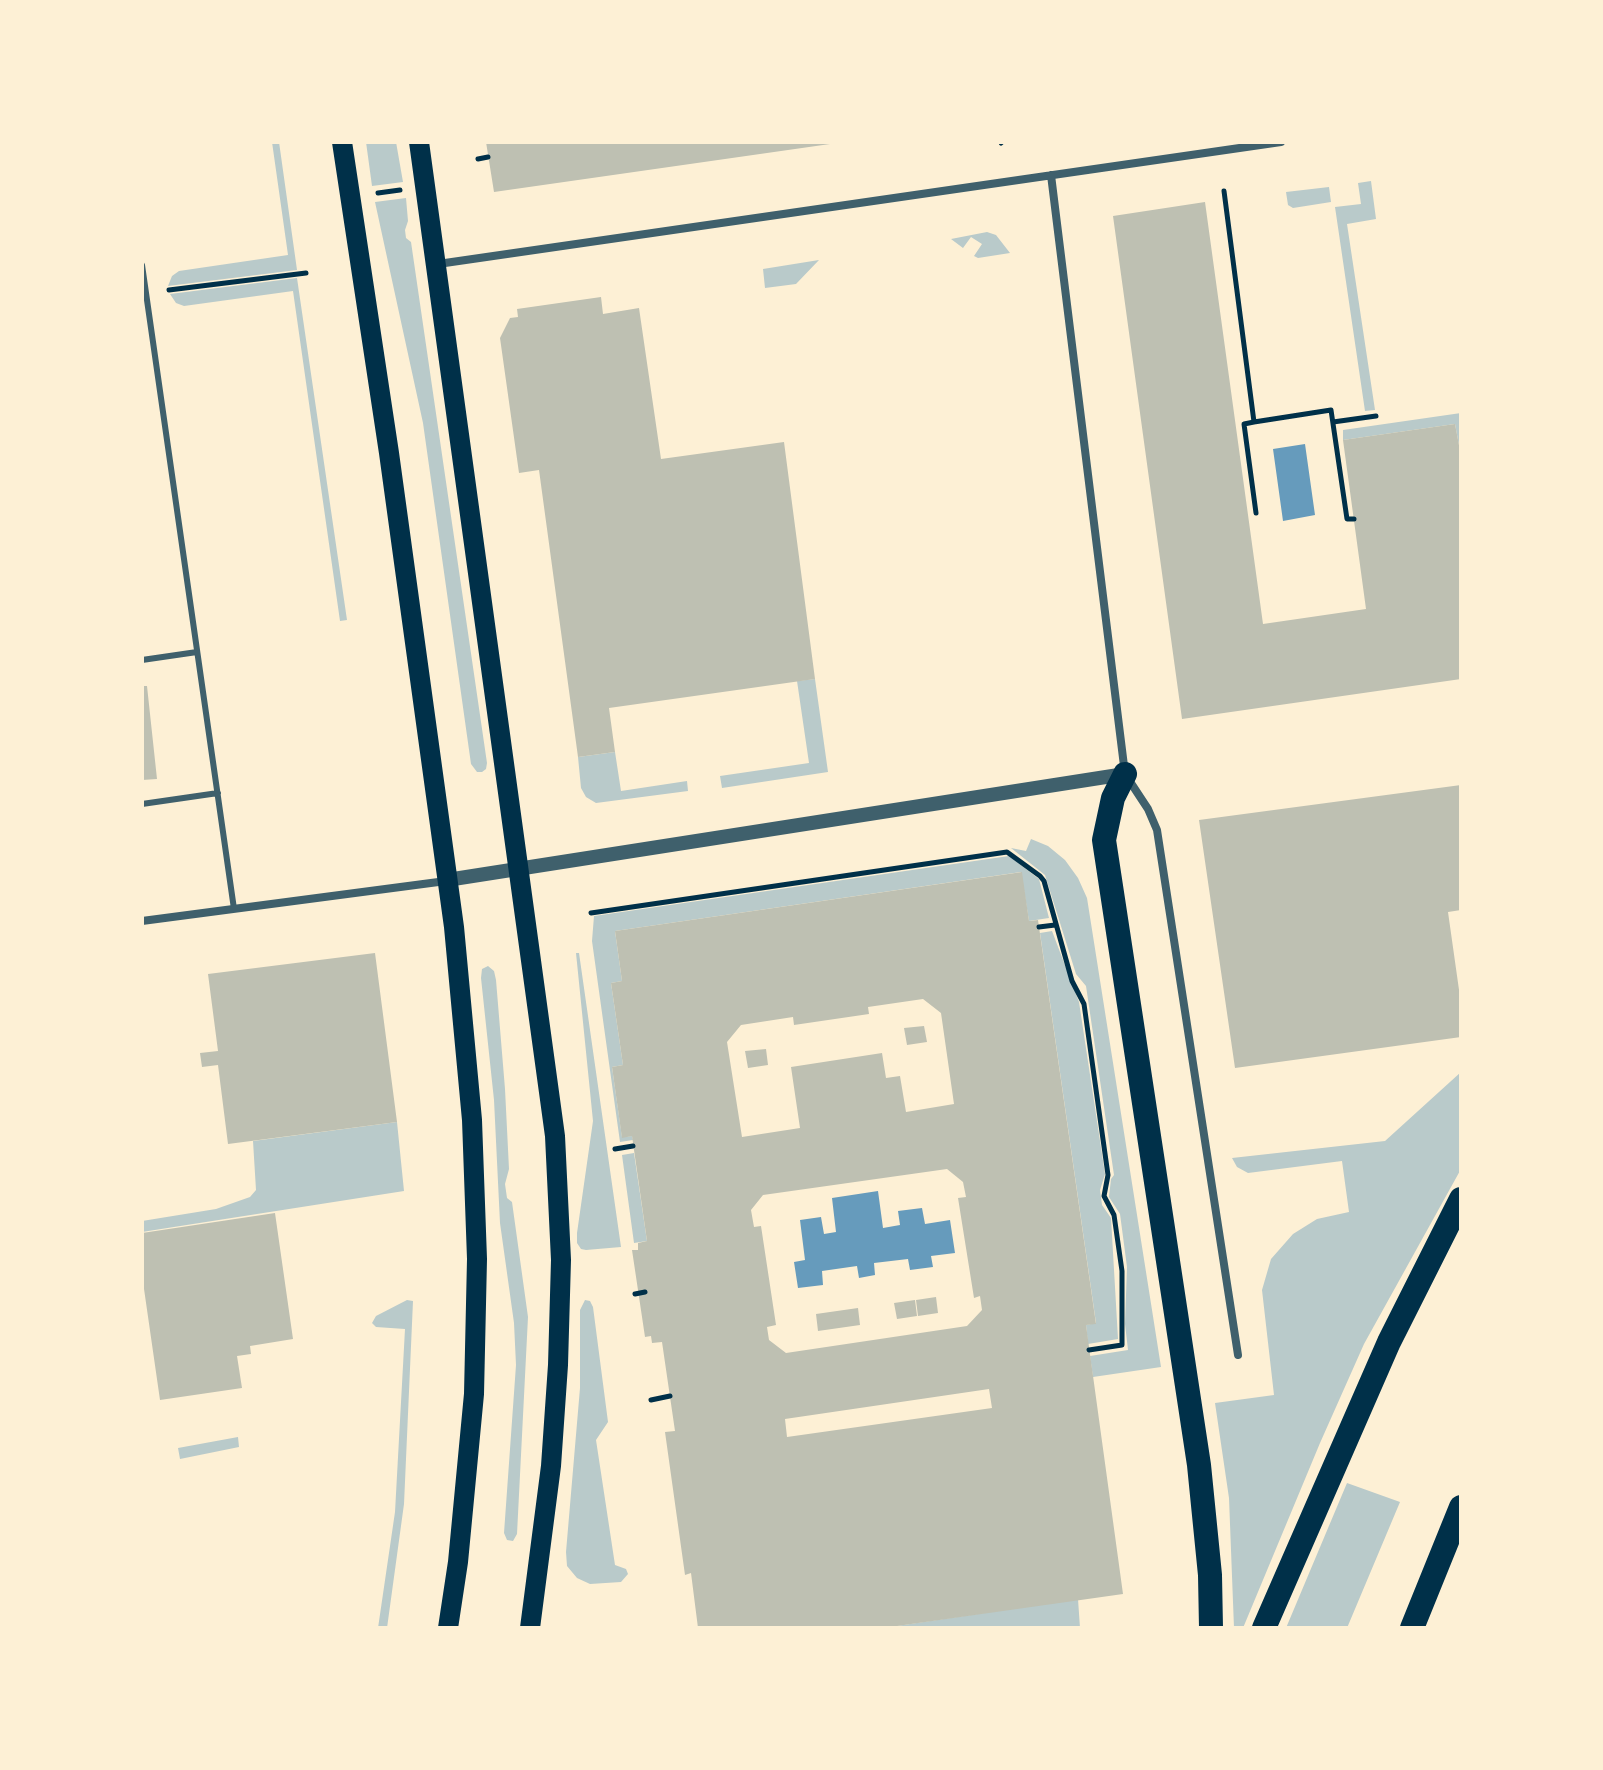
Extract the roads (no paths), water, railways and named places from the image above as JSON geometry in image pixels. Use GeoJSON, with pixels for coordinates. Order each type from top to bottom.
{"type":"FeatureCollection","features":[{"type":"Feature","properties":{"kind":"highway"},"geometry":{"type":"LineString","coordinates":[[1125,774],[1113,798],[1104,840],[1185,1367],[1210,1575],[1211,1628]]}},
{"type":"Feature","properties":{"kind":"highway"},"geometry":{"type":"LineString","coordinates":[[1264,1628],[1389,1342],[1461,1199]]}},
{"type":"Feature","properties":{"kind":"highway"},"geometry":{"type":"LineString","coordinates":[[1412,1628],[1458,1515]]}},
{"type":"Feature","properties":{"kind":"main road"},"geometry":{"type":"LineString","coordinates":[[342,142],[389,453],[447,880],[468,1060],[477,1259],[476,1352],[469,1456],[448,1628]]}},
{"type":"Feature","properties":{"kind":"main road"},"geometry":{"type":"LineString","coordinates":[[419,142],[555,1136],[561,1260],[551,1466],[530,1628]]}},
{"type":"Feature","properties":{"kind":"street"},"geometry":{"type":"LineString","coordinates":[[437,264],[1281,142]]}},
{"type":"Feature","properties":{"kind":"street"},"geometry":{"type":"LineString","coordinates":[[1051,175],[1125,774],[1148,809],[1157,830],[1238,1355]]}},
{"type":"Feature","properties":{"kind":"street"},"geometry":{"type":"LineString","coordinates":[[142,921],[518,870],[1125,774]]}},
{"type":"Feature","properties":{"kind":"lane"},"geometry":{"type":"LineString","coordinates":[[142,265],[234,909]]}},
{"type":"Feature","properties":{"kind":"lane"},"geometry":{"type":"LineString","coordinates":[[142,660],[197,652]]}},
{"type":"Feature","properties":{"kind":"lane"},"geometry":{"type":"LineString","coordinates":[[142,804],[218,793]]}},
{"type":"Feature","properties":{"kind":"lane"},"geometry":{"type":"LineString","coordinates":[[142,797],[158,801]]}},
{"type":"Feature","properties":{"kind":"water"},"geometry":{"type":"Polygon","coordinates":[[[1305,444],[1315,515],[1283,521],[1273,449],[1305,444]]]}},
{"type":"Feature","properties":{"kind":"water"},"geometry":{"type":"Polygon","coordinates":[[[878,1191],[883,1228],[900,1225],[898,1211],[922,1208],[925,1224],[950,1220],[955,1253],[931,1256],[933,1267],[910,1270],[908,1259],[874,1263],[875,1275],[859,1278],[857,1266],[822,1271],[823,1285],[798,1288],[794,1262],[805,1260],[800,1220],[821,1217],[824,1234],[836,1232],[832,1198],[878,1191]]]}}]}
